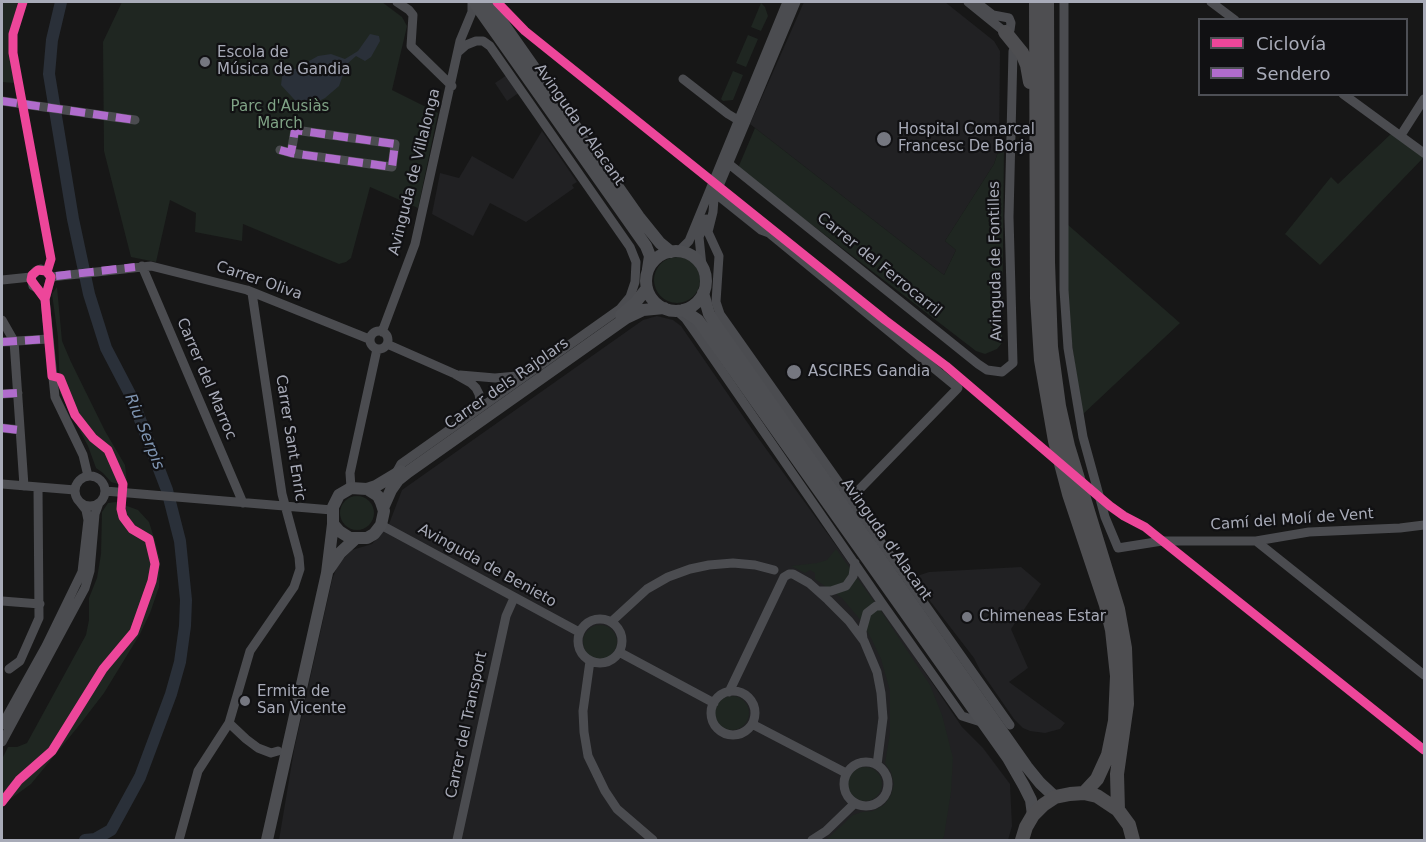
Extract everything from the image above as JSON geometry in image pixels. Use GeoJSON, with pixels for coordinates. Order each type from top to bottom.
{"type":"FeatureCollection","features":[{"type":"Feature","properties":{"kind":"highway"},"geometry":{"type":"LineString","coordinates":[[1036,2],[1038,316],[1041,360],[1049,415],[1062,471],[1106,605],[1116,657],[1117,693],[1111,743],[1098,779],[1084,793]]}},
{"type":"Feature","properties":{"kind":"highway"},"geometry":{"type":"LineString","coordinates":[[1047,2],[1048,262],[1052,355],[1059,406],[1068,446],[1118,609],[1125,648],[1127,704],[1117,774],[1118,810]]}},
{"type":"Feature","properties":{"kind":"highway"},"geometry":{"type":"LineString","coordinates":[[1005,32],[1022,53],[1028,65],[1037,206]]}},
{"type":"Feature","properties":{"kind":"highway"},"geometry":{"type":"LineString","coordinates":[[1022,840],[1033,815],[1043,805],[1055,798],[1084,793],[1108,802],[1118,810],[1129,825],[1133,840]]}},
{"type":"Feature","properties":{"kind":"main road","name":"Avinguda d'Alacant"},"geometry":{"type":"LineString","coordinates":[[473,2],[632,227],[650,255],[648,270]]}},
{"type":"Feature","properties":{"kind":"main road","name":"Avinguda d'Alacant"},"geometry":{"type":"LineString","coordinates":[[488,2],[639,217],[660,243],[674,252]]}},
{"type":"Feature","properties":{"kind":"main road"},"geometry":{"type":"LineString","coordinates":[[674,252],[692,256],[702,266],[706,279],[703,293],[691,306],[675,310],[650,296],[647,288],[648,270],[657,258],[674,252]]}},
{"type":"Feature","properties":{"kind":"main road","name":"Carrer dels Rajolars"},"geometry":{"type":"LineString","coordinates":[[367,489],[394,476],[628,311],[647,288]]}},
{"type":"Feature","properties":{"kind":"main road","name":"Avinguda d'Alacant"},"geometry":{"type":"LineString","coordinates":[[703,293],[709,314],[714,322],[1027,766],[1055,798]]}},
{"type":"Feature","properties":{"kind":"main road","name":"Carrer dels Rajolars"},"geometry":{"type":"LineString","coordinates":[[383,508],[398,480],[626,318],[644,310],[675,310]]}},
{"type":"Feature","properties":{"kind":"main road","name":"Avinguda d'Alacant"},"geometry":{"type":"LineString","coordinates":[[675,310],[698,320],[981,722],[1024,786],[1033,815]]}},
{"type":"Feature","properties":{"kind":"main road"},"geometry":{"type":"LineString","coordinates":[[267,840],[327,573],[333,524],[332,510],[339,495],[351,488],[367,489],[378,496],[383,508],[381,525],[374,534],[367,538],[355,539],[345,536],[333,524]]}},
{"type":"Feature","properties":{"kind":"main road"},"geometry":{"type":"LineString","coordinates":[[327,573],[340,553],[355,539]]}},
{"type":"Feature","properties":{"kind":"street"},"geometry":{"type":"LineString","coordinates":[[397,2],[413,15],[411,46],[452,86]]}},
{"type":"Feature","properties":{"kind":"street","name":"Avinguda de Villalonga"},"geometry":{"type":"LineString","coordinates":[[382,332],[415,244],[462,35],[472,12],[473,2]]}},
{"type":"Feature","properties":{"kind":"street"},"geometry":{"type":"LineString","coordinates":[[674,252],[689,241],[787,2]]}},
{"type":"Feature","properties":{"kind":"street"},"geometry":{"type":"LineString","coordinates":[[702,266],[699,237],[796,2]]}},
{"type":"Feature","properties":{"kind":"street"},"geometry":{"type":"LineString","coordinates":[[968,2],[1005,32],[1010,30],[1009,18],[993,15],[976,2]]}},
{"type":"Feature","properties":{"kind":"street","name":"Camí del Molí de Vent"},"geometry":{"type":"LineString","coordinates":[[1064,2],[1064,290],[1068,348],[1083,437],[1105,517],[1118,548],[1162,541],[1256,541],[1309,532],[1425,525]]}},
{"type":"Feature","properties":{"kind":"street"},"geometry":{"type":"LineString","coordinates":[[1211,2],[1232,18]]}},
{"type":"Feature","properties":{"kind":"street"},"geometry":{"type":"LineString","coordinates":[[495,32],[503,63]]}},
{"type":"Feature","properties":{"kind":"street"},"geometry":{"type":"LineString","coordinates":[[394,476],[401,464],[620,309],[630,297],[636,277],[630,247],[490,46],[483,42],[469,43],[458,52]]}},
{"type":"Feature","properties":{"kind":"street","name":"Avinguda de Fontilles"},"geometry":{"type":"LineString","coordinates":[[1013,51],[1009,217],[1013,363]]}},
{"type":"Feature","properties":{"kind":"street"},"geometry":{"type":"LineString","coordinates":[[683,79],[738,120]]}},
{"type":"Feature","properties":{"kind":"street"},"geometry":{"type":"LineString","coordinates":[[1346,96],[1425,153]]}},
{"type":"Feature","properties":{"kind":"street"},"geometry":{"type":"LineString","coordinates":[[1401,135],[1425,99]]}},
{"type":"Feature","properties":{"kind":"street"},"geometry":{"type":"LineString","coordinates":[[2,101],[135,120]]}},
{"type":"Feature","properties":{"kind":"street"},"geometry":{"type":"LineString","coordinates":[[280,150],[291,153],[392,167],[395,144],[295,130],[291,153]]}},
{"type":"Feature","properties":{"kind":"street","name":"Carrer del Ferrocarril"},"geometry":{"type":"LineString","coordinates":[[729,164],[987,370],[1002,372],[1013,363]]}},
{"type":"Feature","properties":{"kind":"street"},"geometry":{"type":"LineString","coordinates":[[715,197],[761,230],[769,233],[958,388],[850,499]]}},
{"type":"Feature","properties":{"kind":"street","name":"Avinguda d'Alacant"},"geometry":{"type":"LineString","coordinates":[[715,197],[708,232],[719,256],[716,302],[720,314],[1010,725]]}},
{"type":"Feature","properties":{"kind":"street"},"geometry":{"type":"LineString","coordinates":[[613,223],[632,227]]}},
{"type":"Feature","properties":{"kind":"street","name":"Carrer del Marroc"},"geometry":{"type":"LineString","coordinates":[[138,266],[243,503]]}},
{"type":"Feature","properties":{"kind":"street","name":"Carrer Oliva"},"geometry":{"type":"LineString","coordinates":[[53,276],[151,266],[192,275],[252,293],[369,339]]}},
{"type":"Feature","properties":{"kind":"street"},"geometry":{"type":"LineString","coordinates":[[41,269],[53,276],[50,283],[42,288],[33,286],[31,278],[36,271],[41,269]]}},
{"type":"Feature","properties":{"kind":"street"},"geometry":{"type":"LineString","coordinates":[[2,280],[31,278]]}},
{"type":"Feature","properties":{"kind":"street"},"geometry":{"type":"LineString","coordinates":[[42,288],[55,397],[83,455],[88,476]]}},
{"type":"Feature","properties":{"kind":"street","name":"Carrer Sant Enric"},"geometry":{"type":"LineString","coordinates":[[229,723],[250,651],[294,587],[300,563],[285,505],[252,293]]}},
{"type":"Feature","properties":{"kind":"street","name":"Avinguda d'Alacant"},"geometry":{"type":"LineString","coordinates":[[675,310],[685,318],[962,716],[981,722]]}},
{"type":"Feature","properties":{"kind":"street"},"geometry":{"type":"LineString","coordinates":[[2,320],[14,341],[24,486]]}},
{"type":"Feature","properties":{"kind":"street"},"geometry":{"type":"LineString","coordinates":[[376,331],[382,332],[388,338],[387,344],[382,349],[376,350],[370,344],[369,339],[376,331]]}},
{"type":"Feature","properties":{"kind":"street"},"geometry":{"type":"LineString","coordinates":[[2,342],[48,339]]}},
{"type":"Feature","properties":{"kind":"street"},"geometry":{"type":"LineString","coordinates":[[387,344],[455,374],[476,388],[480,400],[475,412]]}},
{"type":"Feature","properties":{"kind":"street"},"geometry":{"type":"LineString","coordinates":[[351,488],[350,473],[376,350]]}},
{"type":"Feature","properties":{"kind":"street"},"geometry":{"type":"LineString","coordinates":[[455,374],[484,378],[510,377],[541,365]]}},
{"type":"Feature","properties":{"kind":"street"},"geometry":{"type":"LineString","coordinates":[[2,394],[18,393]]}},
{"type":"Feature","properties":{"kind":"street"},"geometry":{"type":"LineString","coordinates":[[2,428],[20,430]]}},
{"type":"Feature","properties":{"kind":"street"},"geometry":{"type":"LineString","coordinates":[[2,725],[82,572],[88,522],[86,510],[79,501],[75,489],[78,482],[88,476],[100,480],[105,491],[95,514],[90,571],[85,588],[2,742]]}},
{"type":"Feature","properties":{"kind":"street"},"geometry":{"type":"LineString","coordinates":[[2,484],[75,489]]}},
{"type":"Feature","properties":{"kind":"street"},"geometry":{"type":"LineString","coordinates":[[5,669],[20,662],[39,618],[38,487]]}},
{"type":"Feature","properties":{"kind":"street"},"geometry":{"type":"LineString","coordinates":[[105,491],[332,510]]}},
{"type":"Feature","properties":{"kind":"street"},"geometry":{"type":"LineString","coordinates":[[79,501],[91,506],[99,503]]}},
{"type":"Feature","properties":{"kind":"street","name":"Avinguda de Benieto"},"geometry":{"type":"LineString","coordinates":[[381,525],[579,632]]}},
{"type":"Feature","properties":{"kind":"street"},"geometry":{"type":"LineString","coordinates":[[1256,541],[1425,675]]}},
{"type":"Feature","properties":{"kind":"street"},"geometry":{"type":"LineString","coordinates":[[611,622],[647,589],[690,569],[733,563],[774,570]]}},
{"type":"Feature","properties":{"kind":"street"},"geometry":{"type":"LineString","coordinates":[[818,591],[831,591],[846,586],[853,576],[855,563]]}},
{"type":"Feature","properties":{"kind":"street"},"geometry":{"type":"LineString","coordinates":[[729,692],[784,577],[793,574],[809,583],[844,615],[863,639],[874,664],[881,693],[883,718],[877,765]]}},
{"type":"Feature","properties":{"kind":"street","name":"Carrer del Transport"},"geometry":{"type":"LineString","coordinates":[[457,840],[506,616],[514,598]]}},
{"type":"Feature","properties":{"kind":"street"},"geometry":{"type":"LineString","coordinates":[[2,601],[40,604]]}},
{"type":"Feature","properties":{"kind":"street"},"geometry":{"type":"LineString","coordinates":[[863,639],[862,631],[867,613],[876,606],[884,606]]}},
{"type":"Feature","properties":{"kind":"street"},"geometry":{"type":"LineString","coordinates":[[604,619],[611,622],[620,632],[619,652],[610,661],[590,662],[579,649],[579,632],[589,621],[604,619]]}},
{"type":"Feature","properties":{"kind":"street"},"geometry":{"type":"LineString","coordinates":[[619,652],[714,703]]}},
{"type":"Feature","properties":{"kind":"street"},"geometry":{"type":"LineString","coordinates":[[590,662],[583,717],[588,756],[604,791],[617,809],[653,840]]}},
{"type":"Feature","properties":{"kind":"street"},"geometry":{"type":"LineString","coordinates":[[5,669],[34,666]]}},
{"type":"Feature","properties":{"kind":"street"},"geometry":{"type":"LineString","coordinates":[[5,669],[23,677],[25,683]]}},
{"type":"Feature","properties":{"kind":"street"},"geometry":{"type":"LineString","coordinates":[[729,692],[738,692],[749,698],[755,710],[752,724],[748,729],[736,735],[724,733],[714,725],[712,719],[714,703],[723,694],[729,692]]}},
{"type":"Feature","properties":{"kind":"street"},"geometry":{"type":"LineString","coordinates":[[178,840],[198,771],[229,723],[254,746],[267,753],[278,751]]}},
{"type":"Feature","properties":{"kind":"street"},"geometry":{"type":"LineString","coordinates":[[752,724],[846,774]]}},
{"type":"Feature","properties":{"kind":"street"},"geometry":{"type":"LineString","coordinates":[[862,762],[877,765],[887,778],[884,796],[872,804],[855,803],[850,799],[844,787],[846,774],[855,764],[862,762]]}},
{"type":"Feature","properties":{"kind":"street"},"geometry":{"type":"LineString","coordinates":[[812,840],[826,831],[855,803]]}},
{"type":"Feature","properties":{"kind":"shaded area","name":"Hospital Comarcal Francesc De Borja"},"geometry":{"type":"Polygon","coordinates":[[[804,2],[945,2],[994,41],[1000,51],[999,149],[994,164],[945,241],[956,250],[944,275],[750,124],[804,2]]]}},
{"type":"Feature","properties":{"kind":"shaded area"},"geometry":{"type":"Polygon","coordinates":[[[370,34],[379,36],[380,41],[371,57],[365,61],[356,56],[347,64],[339,86],[325,98],[303,109],[281,85],[283,68],[295,69],[318,56],[331,54],[345,59],[358,51],[370,34]]]}},
{"type":"Feature","properties":{"kind":"shaded area"},"geometry":{"type":"Polygon","coordinates":[[[507,75],[520,92],[507,101],[495,83],[507,75]]]}},
{"type":"Feature","properties":{"kind":"shaded area"},"geometry":{"type":"Polygon","coordinates":[[[542,131],[577,182],[572,185],[574,188],[526,222],[490,203],[473,236],[432,214],[440,173],[459,178],[472,156],[513,179],[542,131]]]}},
{"type":"Feature","properties":{"kind":"shaded area"},"geometry":{"type":"Polygon","coordinates":[[[657,316],[673,320],[681,326],[756,435],[885,613],[962,727],[983,748],[1010,784],[1012,826],[1008,840],[279,840],[294,750],[332,580],[338,564],[352,550],[372,544],[389,524],[402,490],[643,320],[657,316]]]}},
{"type":"Feature","properties":{"kind":"shaded area"},"geometry":{"type":"Polygon","coordinates":[[[1021,567],[1041,584],[1011,629],[1028,668],[1009,682],[1065,723],[1060,729],[1045,733],[1023,728],[1014,719],[974,658],[914,580],[929,572],[1021,567]]]}},
{"type":"Feature","properties":{"kind":"green space"},"geometry":{"type":"Polygon","coordinates":[[[2,2],[18,2],[10,30],[15,83],[2,82],[2,2]]]}},
{"type":"Feature","properties":{"kind":"green space","name":"Parc d'Ausiàs March"},"geometry":{"type":"Polygon","coordinates":[[[122,2],[382,2],[402,17],[407,26],[392,90],[438,113],[418,208],[370,187],[351,258],[339,264],[243,224],[242,241],[195,232],[196,213],[170,200],[156,262],[131,257],[104,151],[103,42],[122,2]]]}},
{"type":"Feature","properties":{"kind":"green space"},"geometry":{"type":"Polygon","coordinates":[[[761,3],[768,16],[761,31],[751,27],[761,3]]]}},
{"type":"Feature","properties":{"kind":"green space"},"geometry":{"type":"Polygon","coordinates":[[[748,35],[758,39],[746,67],[736,63],[748,35]]]}},
{"type":"Feature","properties":{"kind":"green space"},"geometry":{"type":"Polygon","coordinates":[[[733,71],[743,75],[733,100],[723,101],[721,99],[733,71]]]}},
{"type":"Feature","properties":{"kind":"green space"},"geometry":{"type":"Polygon","coordinates":[[[755,128],[944,275],[956,250],[945,241],[994,164],[999,149],[1004,149],[1002,343],[997,349],[985,354],[976,351],[738,168],[755,128]]]}},
{"type":"Feature","properties":{"kind":"green space"},"geometry":{"type":"Polygon","coordinates":[[[1392,133],[1424,157],[1320,265],[1285,234],[1331,177],[1338,184],[1392,133]]]}},
{"type":"Feature","properties":{"kind":"green space"},"geometry":{"type":"Polygon","coordinates":[[[1067,224],[1180,323],[1082,415],[1068,296],[1067,224]]]}},
{"type":"Feature","properties":{"kind":"green space"},"geometry":{"type":"Polygon","coordinates":[[[677,257],[686,258],[693,264],[699,271],[699,289],[693,296],[686,302],[677,303],[668,302],[661,296],[655,289],[654,280],[655,271],[661,264],[668,258],[677,257]]]}},
{"type":"Feature","properties":{"kind":"green space"},"geometry":{"type":"Polygon","coordinates":[[[57,287],[62,341],[105,431],[125,465],[127,482],[118,484],[111,482],[96,468],[88,446],[60,393],[58,337],[52,294],[57,287]]]}},
{"type":"Feature","properties":{"kind":"green space"},"geometry":{"type":"Polygon","coordinates":[[[357,496],[369,501],[374,513],[369,525],[357,530],[345,525],[340,513],[345,501],[357,496]]]}},
{"type":"Feature","properties":{"kind":"green space"},"geometry":{"type":"Polygon","coordinates":[[[116,502],[138,510],[149,522],[155,541],[160,560],[159,587],[150,613],[104,693],[31,784],[2,805],[2,759],[8,747],[17,747],[27,743],[86,635],[89,598],[97,578],[101,554],[102,512],[108,503],[116,502]]]}},
{"type":"Feature","properties":{"kind":"green space"},"geometry":{"type":"Polygon","coordinates":[[[836,549],[930,685],[942,715],[953,758],[951,792],[942,840],[826,840],[853,815],[873,811],[884,805],[891,795],[894,784],[891,772],[885,763],[890,733],[890,691],[881,659],[863,623],[842,598],[815,579],[815,573],[810,570],[805,573],[791,566],[827,560],[836,549]]]}},
{"type":"Feature","properties":{"kind":"green space"},"geometry":{"type":"Polygon","coordinates":[[[600,625],[612,630],[617,642],[612,654],[600,659],[588,654],[583,642],[588,630],[600,625]]]}},
{"type":"Feature","properties":{"kind":"green space"},"geometry":{"type":"Polygon","coordinates":[[[732,696],[744,701],[749,713],[744,725],[732,730],[720,725],[715,713],[720,701],[732,696]]]}},
{"type":"Feature","properties":{"kind":"green space"},"geometry":{"type":"Polygon","coordinates":[[[865,767],[877,772],[882,784],[877,796],[865,801],[853,796],[848,784],[853,772],[865,767]]]}},
{"type":"Feature","properties":{"kind":"waterway","name":"Riu Serpis"},"geometry":{"type":"LineString","coordinates":[[61,2],[52,40],[49,74],[73,219],[89,294],[106,348],[131,396],[167,490],[180,541],[186,600],[180,662],[171,694],[140,777],[111,830],[95,839],[85,840]]}},
{"type":"Feature","properties":{"kind":"marked path"},"geometry":{"type":"LineString","coordinates":[[2,101],[135,120]]}},
{"type":"Feature","properties":{"kind":"marked path"},"geometry":{"type":"LineString","coordinates":[[280,150],[291,153],[392,167],[395,144],[295,130],[291,153]]}},
{"type":"Feature","properties":{"kind":"marked path"},"geometry":{"type":"LineString","coordinates":[[56,276],[135,267]]}},
{"type":"Feature","properties":{"kind":"marked path"},"geometry":{"type":"LineString","coordinates":[[2,342],[48,339]]}},
{"type":"Feature","properties":{"kind":"marked path"},"geometry":{"type":"LineString","coordinates":[[2,394],[18,393]]}},
{"type":"Feature","properties":{"kind":"marked path"},"geometry":{"type":"LineString","coordinates":[[2,428],[20,430]]}},
{"type":"Feature","properties":{"kind":"cycle path"},"geometry":{"type":"LineString","coordinates":[[23,2],[13,34],[13,53],[51,259],[47,272]]}},
{"type":"Feature","properties":{"kind":"cycle path"},"geometry":{"type":"LineString","coordinates":[[497,2],[525,31],[885,320],[946,366],[1110,506],[1145,527],[1424,750]]}},
{"type":"Feature","properties":{"kind":"cycle path"},"geometry":{"type":"LineString","coordinates":[[2,802],[19,780],[52,751],[103,669],[134,632],[152,581],[155,564],[149,539],[132,529],[123,517],[121,509],[123,484],[108,450],[93,438],[75,415],[60,378],[52,376],[45,299],[51,277],[46,271],[38,270],[32,275],[31,280],[45,299]]}},
{"type":"Feature","properties":{"kind":"place","name":"Escola de Música de Gandia"},"geometry":{"type":"Point","coordinates":[205,62]}},
{"type":"Feature","properties":{"kind":"place","name":"Hospital Comarcal Francesc De Borja"},"geometry":{"type":"Point","coordinates":[884,139]}},
{"type":"Feature","properties":{"kind":"place","name":"ASCIRES Gandia"},"geometry":{"type":"Point","coordinates":[794,372]}},
{"type":"Feature","properties":{"kind":"place","name":"Chimeneas Estar"},"geometry":{"type":"Point","coordinates":[967,617]}},
{"type":"Feature","properties":{"kind":"place","name":"Ermita de San Vicente"},"geometry":{"type":"Point","coordinates":[245,701]}}]}
